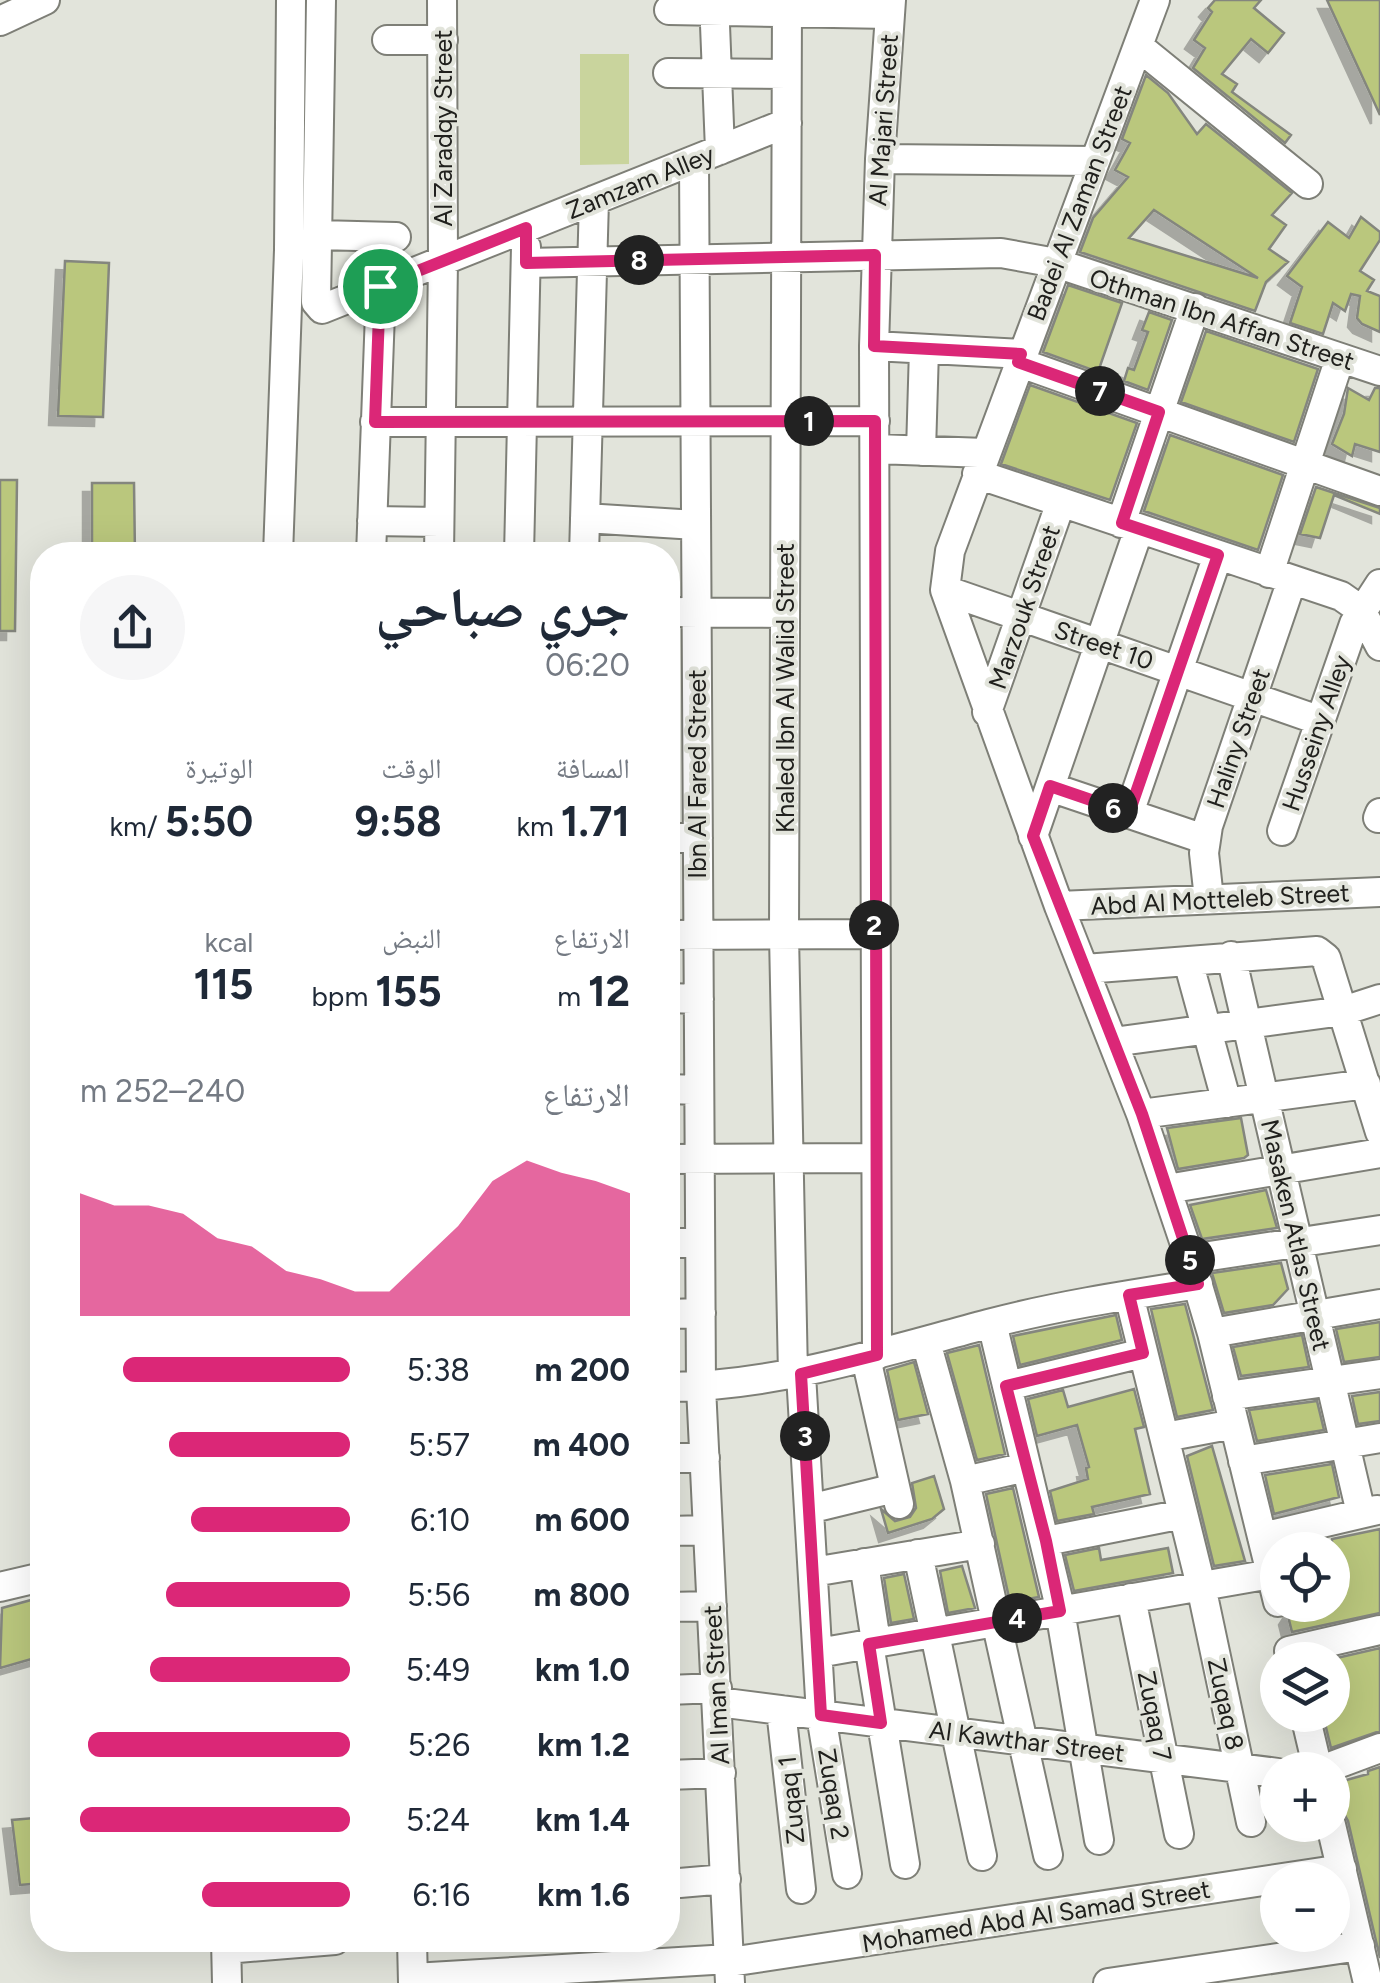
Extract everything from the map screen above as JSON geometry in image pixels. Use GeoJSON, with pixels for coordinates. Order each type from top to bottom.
{"type":"FeatureCollection","features":[{"type":"Feature","properties":{"kind":"street"},"geometry":{"type":"LineString","coordinates":[[0,21],[45,0]]}},
{"type":"Feature","properties":{"kind":"street"},"geometry":{"type":"LineString","coordinates":[[278,542],[289,250],[291,0]]}},
{"type":"Feature","properties":{"kind":"street"},"geometry":{"type":"LineString","coordinates":[[321,0],[318,235],[396,237]]}},
{"type":"Feature","properties":{"kind":"street","name":"Al Zaradqy Street"},"geometry":{"type":"LineString","coordinates":[[438,542],[444,261],[442,0]]}},
{"type":"Feature","properties":{"kind":"street","name":"Badei Al Zaman Street"},"geometry":{"type":"LineString","coordinates":[[1155,0],[950,551],[945,590],[1033,836],[1142,1114],[1212,1333],[1261,1532]]}},
{"type":"Feature","properties":{"kind":"street"},"geometry":{"type":"LineString","coordinates":[[669,10],[714,5],[890,7]]}},
{"type":"Feature","properties":{"kind":"street","name":"Ibn Al Fared Street"},"geometry":{"type":"LineString","coordinates":[[701,1387],[694,259],[715,73],[714,5]]}},
{"type":"Feature","properties":{"kind":"street","name":"Khaled Ibn Al Walid Street"},"geometry":{"type":"LineString","coordinates":[[787,6],[784,935],[797,1374],[813,1572]]}},
{"type":"Feature","properties":{"kind":"street","name":"Al Majari Street"},"geometry":{"type":"LineString","coordinates":[[810,1508],[897,1496],[872,1356],[875,255],[890,7]]}},
{"type":"Feature","properties":{"kind":"street"},"geometry":{"type":"LineString","coordinates":[[387,40],[442,40]]}},
{"type":"Feature","properties":{"kind":"street"},"geometry":{"type":"LineString","coordinates":[[1139,47],[1308,184]]}},
{"type":"Feature","properties":{"kind":"street"},"geometry":{"type":"LineString","coordinates":[[668,73],[786,74]]}},
{"type":"Feature","properties":{"kind":"street","name":"Zamzam Alley"},"geometry":{"type":"LineString","coordinates":[[318,235],[316,302],[318,307],[327,308],[787,123]]}},
{"type":"Feature","properties":{"kind":"street"},"geometry":{"type":"LineString","coordinates":[[880,159],[1094,161]]}},
{"type":"Feature","properties":{"kind":"street"},"geometry":{"type":"LineString","coordinates":[[584,542],[594,200]]}},
{"type":"Feature","properties":{"kind":"street"},"geometry":{"type":"LineString","coordinates":[[519,542],[526,228]]}},
{"type":"Feature","properties":{"kind":"street","name":"Othman Ibn Affan Street"},"geometry":{"type":"LineString","coordinates":[[526,263],[1001,253],[1056,264],[1380,371]]}},
{"type":"Feature","properties":{"kind":"street"},"geometry":{"type":"LineString","coordinates":[[371,542],[380,286]]}},
{"type":"Feature","properties":{"kind":"street"},"geometry":{"type":"LineString","coordinates":[[1033,836],[1100,644],[1159,412],[1194,308]]}},
{"type":"Feature","properties":{"kind":"street"},"geometry":{"type":"LineString","coordinates":[[874,346],[1020,358],[1380,492]]}},
{"type":"Feature","properties":{"kind":"street"},"geometry":{"type":"LineString","coordinates":[[921,450],[924,348]]}},
{"type":"Feature","properties":{"kind":"street","name":"Haliny Street"},"geometry":{"type":"LineString","coordinates":[[1209,899],[1204,839],[1252,697],[1305,464],[1340,358]]}},
{"type":"Feature","properties":{"kind":"street"},"geometry":{"type":"LineString","coordinates":[[375,422],[786,421],[876,435],[982,464],[1060,502],[1341,596],[1361,610],[1380,646]]}},
{"type":"Feature","properties":{"kind":"street","name":"Marzouk Street"},"geometry":{"type":"LineString","coordinates":[[988,712],[1060,502]]}},
{"type":"Feature","properties":{"kind":"street"},"geometry":{"type":"LineString","coordinates":[[585,518],[696,525]]}},
{"type":"Feature","properties":{"kind":"street"},"geometry":{"type":"LineString","coordinates":[[372,521],[439,522]]}},
{"type":"Feature","properties":{"kind":"street"},"geometry":{"type":"LineString","coordinates":[[1129,813],[1218,555]]}},
{"type":"Feature","properties":{"kind":"street","name":"Husseiny Alley"},"geometry":{"type":"LineString","coordinates":[[1282,831],[1361,610],[1380,584]]}},
{"type":"Feature","properties":{"kind":"street","name":"Street 10"},"geometry":{"type":"LineString","coordinates":[[945,590],[1320,721]]}},
{"type":"Feature","properties":{"kind":"street"},"geometry":{"type":"LineString","coordinates":[[680,612],[785,612]]}},
{"type":"Feature","properties":{"kind":"street"},"geometry":{"type":"LineString","coordinates":[[1050,786],[1204,839]]}},
{"type":"Feature","properties":{"kind":"street"},"geometry":{"type":"LineString","coordinates":[[680,838],[698,838]]}},
{"type":"Feature","properties":{"kind":"street","name":"Abd Al Motteleb Street"},"geometry":{"type":"LineString","coordinates":[[1060,906],[1380,892]]}},
{"type":"Feature","properties":{"kind":"street"},"geometry":{"type":"LineString","coordinates":[[680,935],[874,934]]}},
{"type":"Feature","properties":{"kind":"street"},"geometry":{"type":"LineString","coordinates":[[1085,969],[1317,951],[1326,958],[1379,1121]]}},
{"type":"Feature","properties":{"kind":"street","name":"Masaken Atlas Street"},"geometry":{"type":"LineString","coordinates":[[1231,956],[1345,1444],[1371,1511]]}},
{"type":"Feature","properties":{"kind":"street"},"geometry":{"type":"LineString","coordinates":[[1188,961],[1226,1103]]}},
{"type":"Feature","properties":{"kind":"street"},"geometry":{"type":"LineString","coordinates":[[680,998],[699,999]]}},
{"type":"Feature","properties":{"kind":"street"},"geometry":{"type":"LineString","coordinates":[[1113,1042],[1344,1011],[1380,1000]]}},
{"type":"Feature","properties":{"kind":"street"},"geometry":{"type":"LineString","coordinates":[[1142,1114],[1366,1084]]}},
{"type":"Feature","properties":{"kind":"street"},"geometry":{"type":"LineString","coordinates":[[680,1089],[700,1090]]}},
{"type":"Feature","properties":{"kind":"street"},"geometry":{"type":"LineString","coordinates":[[1166,1190],[1380,1154]]}},
{"type":"Feature","properties":{"kind":"street"},"geometry":{"type":"LineString","coordinates":[[680,1160],[874,1158]]}},
{"type":"Feature","properties":{"kind":"street"},"geometry":{"type":"LineString","coordinates":[[680,1387],[797,1374],[992,1323],[1129,1295],[1298,1242],[1380,1230]]}},
{"type":"Feature","properties":{"kind":"street"},"geometry":{"type":"LineString","coordinates":[[680,1243],[700,1244]]}},
{"type":"Feature","properties":{"kind":"street","name":"Zuqaq 8"},"geometry":{"type":"LineString","coordinates":[[1129,1295],[1200,1586],[1250,1822]]}},
{"type":"Feature","properties":{"kind":"street"},"geometry":{"type":"LineString","coordinates":[[1212,1333],[1380,1304]]}},
{"type":"Feature","properties":{"kind":"street"},"geometry":{"type":"LineString","coordinates":[[680,1314],[701,1314]]}},
{"type":"Feature","properties":{"kind":"street"},"geometry":{"type":"LineString","coordinates":[[992,1323],[1046,1541],[1099,1840]]}},
{"type":"Feature","properties":{"kind":"street"},"geometry":{"type":"LineString","coordinates":[[926,1342],[980,1544],[1048,1856]]}},
{"type":"Feature","properties":{"kind":"street"},"geometry":{"type":"LineString","coordinates":[[1006,1386],[1143,1353]]}},
{"type":"Feature","properties":{"kind":"street"},"geometry":{"type":"LineString","coordinates":[[1227,1396],[1380,1374]]}},
{"type":"Feature","properties":{"kind":"street","name":"Al Iman Street"},"geometry":{"type":"LineString","coordinates":[[701,1387],[730,1968]]}},
{"type":"Feature","properties":{"kind":"street"},"geometry":{"type":"LineString","coordinates":[[1165,1437],[1234,1424]]}},
{"type":"Feature","properties":{"kind":"street"},"geometry":{"type":"LineString","coordinates":[[1243,1461],[1380,1438]]}},
{"type":"Feature","properties":{"kind":"street"},"geometry":{"type":"LineString","coordinates":[[680,1458],[705,1458]]}},
{"type":"Feature","properties":{"kind":"street"},"geometry":{"type":"LineString","coordinates":[[965,1481],[1026,1467]]}},
{"type":"Feature","properties":{"kind":"street"},"geometry":{"type":"LineString","coordinates":[[1283,1532],[1371,1511]]}},
{"type":"Feature","properties":{"kind":"street"},"geometry":{"type":"LineString","coordinates":[[1046,1541],[1183,1514]]}},
{"type":"Feature","properties":{"kind":"street"},"geometry":{"type":"LineString","coordinates":[[680,1531],[708,1530]]}},
{"type":"Feature","properties":{"kind":"street"},"geometry":{"type":"LineString","coordinates":[[813,1572],[980,1544]]}},
{"type":"Feature","properties":{"kind":"street"},"geometry":{"type":"LineString","coordinates":[[918,1554],[982,1856]]}},
{"type":"Feature","properties":{"kind":"street"},"geometry":{"type":"LineString","coordinates":[[864,1563],[881,1723],[905,1864]]}},
{"type":"Feature","properties":{"kind":"street","name":"Zuqaq 2"},"geometry":{"type":"LineString","coordinates":[[813,1572],[821,1715],[847,1874]]}},
{"type":"Feature","properties":{"kind":"street"},"geometry":{"type":"LineString","coordinates":[[818,1653],[1260,1576]]}},
{"type":"Feature","properties":{"kind":"street"},"geometry":{"type":"LineString","coordinates":[[0,1587],[30,1580]]}},
{"type":"Feature","properties":{"kind":"street","name":"Zuqaq 7"},"geometry":{"type":"LineString","coordinates":[[1131,1598],[1180,1834]]}},
{"type":"Feature","properties":{"kind":"street"},"geometry":{"type":"LineString","coordinates":[[680,1607],[712,1606]]}},
{"type":"Feature","properties":{"kind":"street"},"geometry":{"type":"LineString","coordinates":[[1338,1642],[1380,1630]]}},
{"type":"Feature","properties":{"kind":"street","name":"Al Kawthar Street"},"geometry":{"type":"LineString","coordinates":[[680,1691],[782,1710],[1260,1771]]}},
{"type":"Feature","properties":{"kind":"street","name":"Zuqaq 1"},"geometry":{"type":"LineString","coordinates":[[782,1710],[801,1889]]}},
{"type":"Feature","properties":{"kind":"street"},"geometry":{"type":"LineString","coordinates":[[1350,1759],[1380,1748]]}},
{"type":"Feature","properties":{"kind":"street"},"geometry":{"type":"LineString","coordinates":[[680,1775],[721,1773]]}},
{"type":"Feature","properties":{"kind":"street"},"geometry":{"type":"LineString","coordinates":[[680,1883],[726,1879]]}},
{"type":"Feature","properties":{"kind":"street","name":"Mohamed Abd Al Samad Street"},"geometry":{"type":"LineString","coordinates":[[413,1981],[730,1968],[1260,1882]]}},
{"type":"Feature","properties":{"kind":"street"},"geometry":{"type":"LineString","coordinates":[[1350,1891],[1366,1936],[1368,1983]]}},
{"type":"Feature","properties":{"kind":"street"},"geometry":{"type":"LineString","coordinates":[[1108,1983],[1366,1936]]}},
{"type":"Feature","properties":{"kind":"street"},"geometry":{"type":"LineString","coordinates":[[226,1952],[227,1983]]}},
{"type":"Feature","properties":{"kind":"street"},"geometry":{"type":"LineString","coordinates":[[412,1952],[413,1981]]}},
{"type":"Feature","properties":{"kind":"green space"},"geometry":{"type":"Polygon","coordinates":[[[580,54],[629,54],[629,164],[580,165],[580,54]]]}},
{"type":"Feature","properties":{"kind":"building"},"geometry":{"type":"Polygon","coordinates":[[[1215,0],[1261,0],[1254,8],[1284,33],[1268,53],[1251,39],[1222,74],[1237,84],[1232,92],[1291,135],[1285,143],[1193,68],[1205,48],[1194,40],[1215,0]]]}},
{"type":"Feature","properties":{"kind":"building"},"geometry":{"type":"Polygon","coordinates":[[[1327,0],[1380,0],[1380,115],[1327,0]]]}},
{"type":"Feature","properties":{"kind":"building"},"geometry":{"type":"Polygon","coordinates":[[[1146,75],[1168,93],[1197,134],[1206,124],[1292,193],[1272,215],[1286,225],[1269,249],[1288,262],[1266,282],[1255,311],[1080,252],[1093,218],[1128,177],[1115,170],[1130,143],[1122,139],[1146,75]],[[1154,210],[1129,238],[1258,278],[1154,210]]]}},
{"type":"Feature","properties":{"kind":"building"},"geometry":{"type":"Polygon","coordinates":[[[1361,217],[1380,232],[1380,240],[1360,271],[1374,280],[1367,291],[1380,296],[1380,332],[1357,318],[1360,296],[1351,294],[1345,311],[1333,303],[1323,334],[1290,323],[1302,287],[1287,276],[1328,222],[1349,238],[1361,217]]]}},
{"type":"Feature","properties":{"kind":"building"},"geometry":{"type":"Polygon","coordinates":[[[65,261],[109,263],[103,417],[58,416],[65,261]]]}},
{"type":"Feature","properties":{"kind":"building"},"geometry":{"type":"Polygon","coordinates":[[[1068,285],[1122,303],[1098,372],[1043,352],[1068,285]]]}},
{"type":"Feature","properties":{"kind":"building"},"geometry":{"type":"Polygon","coordinates":[[[1149,312],[1172,320],[1148,390],[1124,381],[1128,368],[1134,370],[1148,332],[1142,330],[1149,312]]]}},
{"type":"Feature","properties":{"kind":"building"},"geometry":{"type":"Polygon","coordinates":[[[1206,331],[1318,369],[1294,442],[1181,402],[1206,331]]]}},
{"type":"Feature","properties":{"kind":"building"},"geometry":{"type":"Polygon","coordinates":[[[1030,385],[1137,423],[1110,500],[1001,464],[1030,385]]]}},
{"type":"Feature","properties":{"kind":"building"},"geometry":{"type":"Polygon","coordinates":[[[1348,388],[1369,400],[1375,388],[1380,388],[1380,452],[1355,444],[1352,456],[1332,444],[1344,414],[1348,388]]]}},
{"type":"Feature","properties":{"kind":"building"},"geometry":{"type":"Polygon","coordinates":[[[1170,435],[1283,475],[1258,550],[1144,511],[1170,435]]]}},
{"type":"Feature","properties":{"kind":"building"},"geometry":{"type":"Polygon","coordinates":[[[0,480],[17,480],[15,631],[0,631],[0,480]]]}},
{"type":"Feature","properties":{"kind":"building"},"geometry":{"type":"Polygon","coordinates":[[[92,483],[134,483],[135,542],[92,542],[92,483]]]}},
{"type":"Feature","properties":{"kind":"building"},"geometry":{"type":"Polygon","coordinates":[[[1316,487],[1380,508],[1380,514],[1334,495],[1320,538],[1300,534],[1316,487]]]}},
{"type":"Feature","properties":{"kind":"building"},"geometry":{"type":"Polygon","coordinates":[[[1241,1118],[1248,1155],[1178,1169],[1167,1128],[1241,1118]]]}},
{"type":"Feature","properties":{"kind":"building"},"geometry":{"type":"Polygon","coordinates":[[[1266,1190],[1277,1228],[1202,1239],[1190,1205],[1266,1190]]]}},
{"type":"Feature","properties":{"kind":"building"},"geometry":{"type":"Polygon","coordinates":[[[1281,1263],[1288,1289],[1273,1305],[1224,1313],[1212,1273],[1281,1263]]]}},
{"type":"Feature","properties":{"kind":"building"},"geometry":{"type":"Polygon","coordinates":[[[1185,1304],[1213,1410],[1177,1417],[1151,1309],[1185,1304]]]}},
{"type":"Feature","properties":{"kind":"building"},"geometry":{"type":"Polygon","coordinates":[[[1116,1315],[1122,1340],[1020,1365],[1013,1336],[1116,1315]]]}},
{"type":"Feature","properties":{"kind":"building"},"geometry":{"type":"Polygon","coordinates":[[[1380,1322],[1380,1357],[1344,1362],[1336,1329],[1380,1322]]]}},
{"type":"Feature","properties":{"kind":"building"},"geometry":{"type":"Polygon","coordinates":[[[1302,1335],[1309,1367],[1241,1376],[1233,1347],[1302,1335]]]}},
{"type":"Feature","properties":{"kind":"building"},"geometry":{"type":"Polygon","coordinates":[[[979,1345],[1005,1454],[977,1460],[947,1353],[979,1345]]]}},
{"type":"Feature","properties":{"kind":"building"},"geometry":{"type":"Polygon","coordinates":[[[914,1362],[928,1414],[898,1420],[887,1370],[914,1362]]]}},
{"type":"Feature","properties":{"kind":"building"},"geometry":{"type":"Polygon","coordinates":[[[1134,1389],[1144,1427],[1135,1429],[1150,1494],[1092,1507],[1094,1514],[1057,1521],[1050,1491],[1088,1479],[1089,1467],[1077,1425],[1037,1436],[1028,1399],[1063,1390],[1068,1407],[1134,1389]]]}},
{"type":"Feature","properties":{"kind":"building"},"geometry":{"type":"Polygon","coordinates":[[[1380,1392],[1380,1421],[1358,1424],[1352,1396],[1380,1392]]]}},
{"type":"Feature","properties":{"kind":"building"},"geometry":{"type":"Polygon","coordinates":[[[1317,1401],[1324,1430],[1257,1441],[1249,1410],[1317,1401]]]}},
{"type":"Feature","properties":{"kind":"building"},"geometry":{"type":"Polygon","coordinates":[[[1212,1446],[1245,1561],[1214,1566],[1187,1456],[1212,1446]]]}},
{"type":"Feature","properties":{"kind":"building"},"geometry":{"type":"Polygon","coordinates":[[[1332,1464],[1339,1497],[1274,1514],[1265,1475],[1332,1464]]]}},
{"type":"Feature","properties":{"kind":"building"},"geometry":{"type":"Polygon","coordinates":[[[934,1476],[944,1509],[932,1519],[888,1533],[881,1509],[895,1521],[910,1517],[916,1508],[912,1483],[934,1476]]]}},
{"type":"Feature","properties":{"kind":"building"},"geometry":{"type":"Polygon","coordinates":[[[1013,1488],[1039,1597],[1010,1602],[986,1494],[1013,1488]]]}},
{"type":"Feature","properties":{"kind":"building"},"geometry":{"type":"Polygon","coordinates":[[[1380,1529],[1380,1613],[1350,1619],[1350,1535],[1380,1529]]]}},
{"type":"Feature","properties":{"kind":"building"},"geometry":{"type":"Polygon","coordinates":[[[1099,1548],[1101,1560],[1168,1548],[1173,1573],[1074,1591],[1065,1555],[1099,1548]]]}},
{"type":"Feature","properties":{"kind":"building"},"geometry":{"type":"Polygon","coordinates":[[[962,1566],[975,1608],[948,1613],[940,1571],[962,1566]]]}},
{"type":"Feature","properties":{"kind":"building"},"geometry":{"type":"Polygon","coordinates":[[[904,1574],[914,1619],[891,1623],[884,1578],[904,1574]]]}},
{"type":"Feature","properties":{"kind":"building"},"geometry":{"type":"Polygon","coordinates":[[[30,1600],[30,1659],[0,1668],[2,1608],[30,1600]]]}},
{"type":"Feature","properties":{"kind":"building"},"geometry":{"type":"Polygon","coordinates":[[[1290,1622],[1338,1622],[1292,1632],[1290,1622]]]}},
{"type":"Feature","properties":{"kind":"building"},"geometry":{"type":"Polygon","coordinates":[[[1380,1648],[1380,1731],[1331,1748],[1327,1732],[1350,1732],[1350,1655],[1380,1648]]]}},
{"type":"Feature","properties":{"kind":"building"},"geometry":{"type":"Polygon","coordinates":[[[1380,1767],[1380,1958],[1350,1830],[1350,1779],[1380,1767]]]}},
{"type":"Feature","properties":{"kind":"building"},"geometry":{"type":"Polygon","coordinates":[[[30,1818],[30,1884],[20,1885],[12,1820],[30,1818]]]}},
{"type":"Feature","properties":{"kind":"route"},"geometry":{"type":"LineString","coordinates":[[526,228],[526,263],[875,255],[874,346],[1021,354],[1018,362],[1159,412],[1122,523],[1218,555],[1129,813],[1050,786],[1033,836],[1142,1114],[1198,1284],[1129,1295],[1143,1353],[1006,1386],[1060,1611],[869,1644],[881,1723],[821,1715],[801,1374],[877,1355],[875,421],[375,422],[380,286],[526,228]]}}]}
